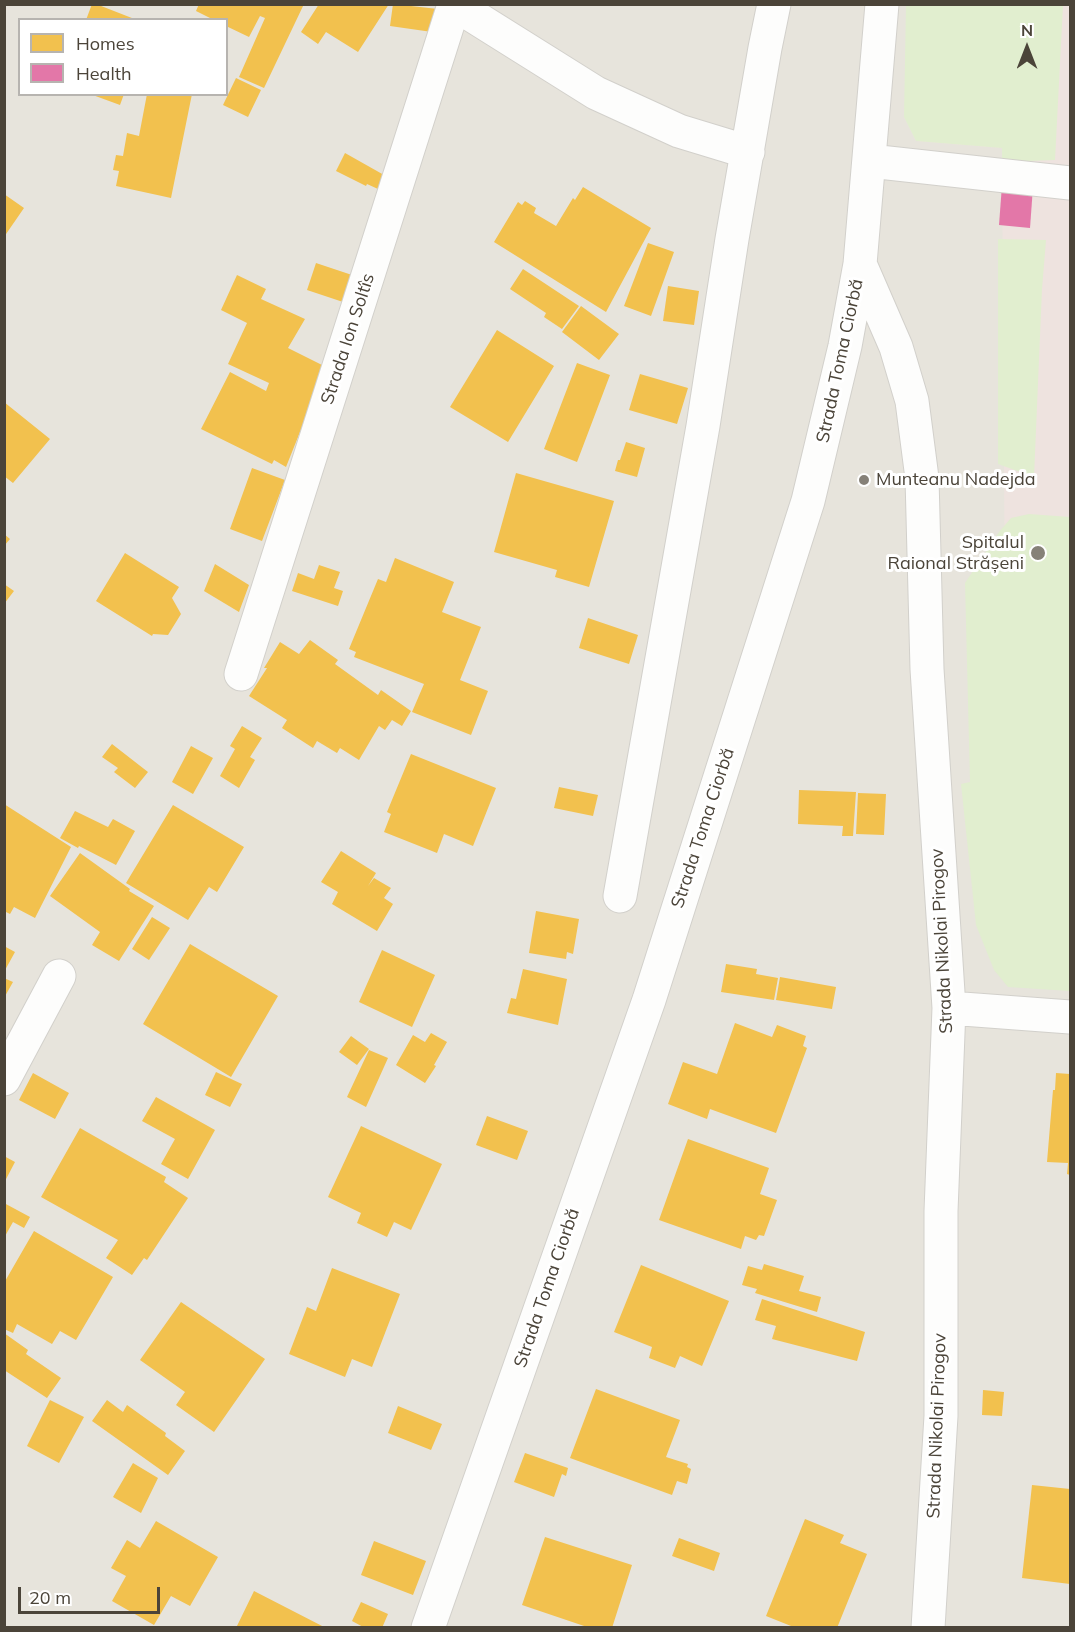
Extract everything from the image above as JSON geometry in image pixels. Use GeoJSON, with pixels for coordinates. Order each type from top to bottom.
{"type":"FeatureCollection","features":[{"type":"Feature","properties":{"kind":"street"},"geometry":{"type":"LineString","coordinates":[[620,896],[703,426],[732,239],[774,4]]}},
{"type":"Feature","properties":{"kind":"street","name":"Strada Toma Ciorbă"},"geometry":{"type":"LineString","coordinates":[[428,1628],[649,1000],[808,501],[845,346],[861,264],[882,4]]}},
{"type":"Feature","properties":{"kind":"street","name":"Strada Ion Soltîs"},"geometry":{"type":"LineString","coordinates":[[241,674],[454,5],[596,93],[679,131],[748,152]]}},
{"type":"Feature","properties":{"kind":"street"},"geometry":{"type":"LineString","coordinates":[[870,161],[1071,183]]}},
{"type":"Feature","properties":{"kind":"street","name":"Strada Nikolai Pirogov"},"geometry":{"type":"LineString","coordinates":[[861,264],[896,347],[912,401],[922,478],[927,669],[949,1008],[941,1211],[941,1416],[928,1628]]}},
{"type":"Feature","properties":{"kind":"street"},"geometry":{"type":"LineString","coordinates":[[4,1079],[59,976]]}},
{"type":"Feature","properties":{"kind":"street"},"geometry":{"type":"LineString","coordinates":[[949,1008],[1071,1017]]}},
{"type":"Feature","properties":{"kind":"shaded area"},"geometry":{"type":"Polygon","coordinates":[[[5,5],[1070,5],[1070,1627],[5,1627],[5,5]]]}},
{"type":"Feature","properties":{"kind":"shaded area","name":"Spitalul Raional Strășeni"},"geometry":{"type":"Polygon","coordinates":[[[914,5],[1070,5],[1070,949],[1007,943],[1002,148],[916,141],[914,5]]]}},
{"type":"Feature","properties":{"kind":"green space"},"geometry":{"type":"Polygon","coordinates":[[[906,5],[1063,5],[1055,160],[1002,162],[1002,148],[916,141],[904,117],[906,5]]]}},
{"type":"Feature","properties":{"kind":"green space"},"geometry":{"type":"Polygon","coordinates":[[[998,239],[1046,240],[1034,477],[998,464],[998,239]]]}},
{"type":"Feature","properties":{"kind":"green space"},"geometry":{"type":"Polygon","coordinates":[[[1029,514],[1070,517],[1070,991],[1008,987],[994,970],[976,925],[961,784],[970,782],[965,583],[1011,518],[1029,514]]]}},
{"type":"Feature","properties":{"kind":"building: Homes"},"geometry":{"type":"Polygon","coordinates":[[[92,4],[96,4],[132,18],[87,18],[92,4]]]}},
{"type":"Feature","properties":{"kind":"building: Homes"},"geometry":{"type":"Polygon","coordinates":[[[199,4],[304,4],[264,88],[239,77],[265,18],[260,16],[249,37],[228,27],[228,18],[210,18],[196,11],[199,4]]]}},
{"type":"Feature","properties":{"kind":"building: Homes"},"geometry":{"type":"Polygon","coordinates":[[[319,4],[389,4],[358,52],[326,32],[318,44],[301,32],[319,4]]]}},
{"type":"Feature","properties":{"kind":"building: Homes"},"geometry":{"type":"Polygon","coordinates":[[[393,4],[438,9],[439,33],[390,26],[393,4]]]}},
{"type":"Feature","properties":{"kind":"building: Homes"},"geometry":{"type":"Polygon","coordinates":[[[236,78],[261,90],[248,117],[223,105],[236,78]]]}},
{"type":"Feature","properties":{"kind":"building: Homes"},"geometry":{"type":"Polygon","coordinates":[[[95,96],[123,96],[120,105],[95,96]]]}},
{"type":"Feature","properties":{"kind":"building: Homes"},"geometry":{"type":"Polygon","coordinates":[[[147,96],[192,96],[171,198],[116,186],[119,171],[113,170],[116,155],[123,156],[127,133],[139,136],[147,96]]]}},
{"type":"Feature","properties":{"kind":"building: Homes"},"geometry":{"type":"Polygon","coordinates":[[[345,153],[384,175],[378,189],[367,184],[366,186],[336,171],[345,153]]]}},
{"type":"Feature","properties":{"kind":"building: Homes"},"geometry":{"type":"Polygon","coordinates":[[[583,187],[651,228],[606,312],[494,242],[518,202],[522,205],[525,201],[536,208],[534,213],[556,226],[573,198],[575,200],[583,187]]]}},
{"type":"Feature","properties":{"kind":"building: Homes"},"geometry":{"type":"Polygon","coordinates":[[[4,194],[24,208],[4,237],[4,194]]]}},
{"type":"Feature","properties":{"kind":"building: Homes"},"geometry":{"type":"Polygon","coordinates":[[[648,243],[674,252],[651,316],[624,306],[648,243]]]}},
{"type":"Feature","properties":{"kind":"building: Homes"},"geometry":{"type":"Polygon","coordinates":[[[316,263],[352,275],[343,302],[307,290],[316,263]]]}},
{"type":"Feature","properties":{"kind":"building: Homes"},"geometry":{"type":"Polygon","coordinates":[[[523,269],[579,306],[562,329],[544,317],[546,313],[510,289],[523,269]]]}},
{"type":"Feature","properties":{"kind":"building: Homes"},"geometry":{"type":"Polygon","coordinates":[[[237,275],[266,289],[261,299],[305,319],[288,348],[326,367],[286,467],[274,460],[272,464],[201,429],[230,372],[266,391],[269,383],[228,364],[247,323],[221,310],[237,275]]]}},
{"type":"Feature","properties":{"kind":"building: Homes"},"geometry":{"type":"Polygon","coordinates":[[[668,286],[699,291],[694,325],[663,321],[668,286]]]}},
{"type":"Feature","properties":{"kind":"building: Homes"},"geometry":{"type":"Polygon","coordinates":[[[581,306],[619,334],[599,360],[562,332],[581,306]]]}},
{"type":"Feature","properties":{"kind":"building: Homes"},"geometry":{"type":"Polygon","coordinates":[[[497,330],[554,366],[508,442],[450,407],[497,330]]]}},
{"type":"Feature","properties":{"kind":"building: Homes"},"geometry":{"type":"Polygon","coordinates":[[[577,363],[610,375],[577,462],[544,449],[577,363]]]}},
{"type":"Feature","properties":{"kind":"building: Homes"},"geometry":{"type":"Polygon","coordinates":[[[640,374],[688,388],[677,424],[629,410],[640,374]]]}},
{"type":"Feature","properties":{"kind":"building: Homes"},"geometry":{"type":"Polygon","coordinates":[[[4,402],[50,439],[13,483],[4,476],[4,402]]]}},
{"type":"Feature","properties":{"kind":"building: Homes"},"geometry":{"type":"Polygon","coordinates":[[[626,442],[645,448],[637,477],[615,471],[626,442]]]}},
{"type":"Feature","properties":{"kind":"building: Homes"},"geometry":{"type":"Polygon","coordinates":[[[252,468],[285,480],[262,541],[230,529],[252,468]]]}},
{"type":"Feature","properties":{"kind":"building: Homes"},"geometry":{"type":"Polygon","coordinates":[[[516,473],[614,501],[589,587],[555,577],[557,570],[494,552],[516,473]]]}},
{"type":"Feature","properties":{"kind":"building: Homes"},"geometry":{"type":"Polygon","coordinates":[[[4,534],[10,539],[4,546],[4,534]]]}},
{"type":"Feature","properties":{"kind":"building: Homes"},"geometry":{"type":"Polygon","coordinates":[[[125,553],[179,587],[172,598],[181,614],[168,635],[153,634],[152,636],[96,601],[125,553]]]}},
{"type":"Feature","properties":{"kind":"building: Homes"},"geometry":{"type":"Polygon","coordinates":[[[395,558],[454,582],[442,612],[481,627],[460,680],[488,691],[471,735],[412,712],[424,684],[354,657],[356,652],[349,649],[378,579],[386,582],[395,558]]]}},
{"type":"Feature","properties":{"kind":"building: Homes"},"geometry":{"type":"Polygon","coordinates":[[[215,564],[249,585],[239,612],[204,591],[215,564]]]}},
{"type":"Feature","properties":{"kind":"building: Homes"},"geometry":{"type":"Polygon","coordinates":[[[319,565],[340,572],[334,588],[343,591],[338,606],[292,591],[298,573],[314,579],[319,565]]]}},
{"type":"Feature","properties":{"kind":"building: Homes"},"geometry":{"type":"Polygon","coordinates":[[[4,584],[14,591],[4,604],[4,584]]]}},
{"type":"Feature","properties":{"kind":"building: Homes"},"geometry":{"type":"Polygon","coordinates":[[[588,618],[638,635],[629,664],[579,648],[588,618]]]}},
{"type":"Feature","properties":{"kind":"building: Homes"},"geometry":{"type":"Polygon","coordinates":[[[310,640],[338,660],[335,664],[378,695],[381,690],[411,711],[402,726],[392,720],[385,730],[379,726],[359,760],[340,748],[337,753],[317,741],[313,748],[282,728],[287,720],[249,696],[280,642],[299,654],[310,640]]]}},
{"type":"Feature","properties":{"kind":"building: Homes"},"geometry":{"type":"Polygon","coordinates":[[[242,726],[262,738],[250,757],[255,760],[239,788],[220,776],[235,749],[230,746],[242,726]]]}},
{"type":"Feature","properties":{"kind":"building: Homes"},"geometry":{"type":"Polygon","coordinates":[[[112,744],[148,772],[135,788],[114,772],[118,768],[102,757],[112,744]]]}},
{"type":"Feature","properties":{"kind":"building: Homes"},"geometry":{"type":"Polygon","coordinates":[[[191,746],[213,758],[193,794],[172,782],[191,746]]]}},
{"type":"Feature","properties":{"kind":"building: Homes"},"geometry":{"type":"Polygon","coordinates":[[[411,754],[496,788],[473,846],[444,834],[437,853],[384,832],[391,814],[387,812],[411,754]]]}},
{"type":"Feature","properties":{"kind":"building: Homes"},"geometry":{"type":"Polygon","coordinates":[[[559,787],[598,795],[593,816],[554,808],[559,787]]]}},
{"type":"Feature","properties":{"kind":"building: Homes"},"geometry":{"type":"Polygon","coordinates":[[[799,790],[856,792],[853,836],[842,836],[843,826],[798,824],[799,790]]]}},
{"type":"Feature","properties":{"kind":"building: Homes"},"geometry":{"type":"Polygon","coordinates":[[[858,793],[886,794],[884,835],[856,834],[858,793]]]}},
{"type":"Feature","properties":{"kind":"building: Homes"},"geometry":{"type":"Polygon","coordinates":[[[4,804],[71,847],[35,918],[14,907],[10,914],[4,911],[4,804]]]}},
{"type":"Feature","properties":{"kind":"building: Homes"},"geometry":{"type":"Polygon","coordinates":[[[173,805],[244,847],[217,892],[209,887],[188,920],[126,883],[173,805]]]}},
{"type":"Feature","properties":{"kind":"building: Homes"},"geometry":{"type":"Polygon","coordinates":[[[75,811],[108,827],[113,819],[135,831],[116,865],[60,838],[75,811]]]}},
{"type":"Feature","properties":{"kind":"building: Homes"},"geometry":{"type":"Polygon","coordinates":[[[341,851],[376,873],[368,886],[374,878],[391,888],[384,898],[393,904],[377,931],[332,904],[338,892],[321,882],[341,851]]]}},
{"type":"Feature","properties":{"kind":"building: Homes"},"geometry":{"type":"Polygon","coordinates":[[[80,853],[130,889],[129,891],[154,906],[119,961],[92,945],[100,932],[50,896],[80,853]]]}},
{"type":"Feature","properties":{"kind":"building: Homes"},"geometry":{"type":"Polygon","coordinates":[[[536,911],[579,919],[573,954],[567,952],[566,959],[529,953],[536,911]]]}},
{"type":"Feature","properties":{"kind":"building: Homes"},"geometry":{"type":"Polygon","coordinates":[[[152,917],[170,928],[149,960],[132,949],[152,917]]]}},
{"type":"Feature","properties":{"kind":"building: Homes"},"geometry":{"type":"Polygon","coordinates":[[[190,944],[278,996],[231,1077],[143,1024],[190,944]]]}},
{"type":"Feature","properties":{"kind":"building: Homes"},"geometry":{"type":"Polygon","coordinates":[[[4,946],[15,952],[4,972],[4,946]]]}},
{"type":"Feature","properties":{"kind":"building: Homes"},"geometry":{"type":"Polygon","coordinates":[[[382,950],[435,975],[412,1027],[359,1002],[382,950]]]}},
{"type":"Feature","properties":{"kind":"building: Homes"},"geometry":{"type":"Polygon","coordinates":[[[726,964],[757,969],[756,974],[778,978],[774,1000],[721,992],[726,964]]]}},
{"type":"Feature","properties":{"kind":"building: Homes"},"geometry":{"type":"Polygon","coordinates":[[[523,969],[567,979],[558,1025],[507,1013],[511,998],[516,999],[523,969]]]}},
{"type":"Feature","properties":{"kind":"building: Homes"},"geometry":{"type":"Polygon","coordinates":[[[780,977],[836,987],[832,1009],[776,1000],[780,977]]]}},
{"type":"Feature","properties":{"kind":"building: Homes"},"geometry":{"type":"Polygon","coordinates":[[[4,978],[13,982],[4,998],[4,978]]]}},
{"type":"Feature","properties":{"kind":"building: Homes"},"geometry":{"type":"Polygon","coordinates":[[[735,1023],[772,1037],[777,1025],[806,1036],[803,1046],[807,1048],[776,1133],[710,1109],[707,1119],[668,1104],[683,1062],[717,1074],[735,1023]]]}},
{"type":"Feature","properties":{"kind":"building: Homes"},"geometry":{"type":"Polygon","coordinates":[[[431,1033],[447,1042],[425,1083],[396,1065],[413,1035],[425,1042],[431,1033]]]}},
{"type":"Feature","properties":{"kind":"building: Homes"},"geometry":{"type":"Polygon","coordinates":[[[351,1036],[369,1049],[357,1065],[339,1052],[351,1036]]]}},
{"type":"Feature","properties":{"kind":"building: Homes"},"geometry":{"type":"Polygon","coordinates":[[[369,1050],[388,1058],[366,1107],[347,1097],[369,1050]]]}},
{"type":"Feature","properties":{"kind":"building: Homes"},"geometry":{"type":"Polygon","coordinates":[[[216,1072],[242,1084],[230,1107],[205,1095],[216,1072]]]}},
{"type":"Feature","properties":{"kind":"building: Homes"},"geometry":{"type":"Polygon","coordinates":[[[33,1073],[69,1093],[55,1119],[19,1100],[33,1073]]]}},
{"type":"Feature","properties":{"kind":"building: Homes"},"geometry":{"type":"Polygon","coordinates":[[[1056,1073],[1070,1074],[1070,1175],[1067,1174],[1068,1163],[1047,1162],[1056,1073]]]}},
{"type":"Feature","properties":{"kind":"building: Homes"},"geometry":{"type":"Polygon","coordinates":[[[156,1097],[215,1130],[188,1179],[161,1164],[175,1139],[142,1121],[156,1097]]]}},
{"type":"Feature","properties":{"kind":"building: Homes"},"geometry":{"type":"Polygon","coordinates":[[[487,1116],[528,1131],[517,1160],[476,1145],[487,1116]]]}},
{"type":"Feature","properties":{"kind":"building: Homes"},"geometry":{"type":"Polygon","coordinates":[[[361,1126],[442,1164],[411,1230],[394,1222],[387,1237],[357,1223],[361,1213],[328,1197],[361,1126]]]}},
{"type":"Feature","properties":{"kind":"building: Homes"},"geometry":{"type":"Polygon","coordinates":[[[80,1128],[166,1177],[164,1182],[188,1198],[147,1260],[144,1258],[132,1275],[106,1258],[118,1240],[41,1197],[80,1128]]]}},
{"type":"Feature","properties":{"kind":"building: Homes"},"geometry":{"type":"Polygon","coordinates":[[[688,1139],[769,1168],[760,1194],[777,1200],[764,1236],[759,1235],[756,1240],[745,1236],[741,1249],[659,1220],[688,1139]]]}},
{"type":"Feature","properties":{"kind":"building: Homes"},"geometry":{"type":"Polygon","coordinates":[[[4,1156],[15,1162],[4,1183],[4,1156]]]}},
{"type":"Feature","properties":{"kind":"building: Homes"},"geometry":{"type":"Polygon","coordinates":[[[4,1203],[30,1217],[24,1228],[13,1222],[4,1238],[4,1203]]]}},
{"type":"Feature","properties":{"kind":"building: Homes"},"geometry":{"type":"Polygon","coordinates":[[[34,1231],[113,1277],[76,1340],[60,1331],[52,1344],[17,1324],[13,1333],[4,1329],[4,1283],[34,1231]]]}},
{"type":"Feature","properties":{"kind":"building: Homes"},"geometry":{"type":"Polygon","coordinates":[[[764,1264],[804,1276],[799,1291],[821,1297],[817,1312],[755,1293],[757,1289],[742,1285],[748,1266],[762,1270],[764,1264]]]}},
{"type":"Feature","properties":{"kind":"building: Homes"},"geometry":{"type":"Polygon","coordinates":[[[641,1265],[729,1301],[702,1366],[680,1356],[675,1368],[649,1358],[652,1347],[614,1332],[641,1265]]]}},
{"type":"Feature","properties":{"kind":"building: Homes"},"geometry":{"type":"Polygon","coordinates":[[[332,1268],[400,1294],[372,1367],[352,1359],[345,1377],[289,1354],[307,1307],[316,1311],[332,1268]]]}},
{"type":"Feature","properties":{"kind":"building: Homes"},"geometry":{"type":"Polygon","coordinates":[[[762,1299],[865,1332],[857,1361],[772,1339],[776,1326],[755,1320],[762,1299]]]}},
{"type":"Feature","properties":{"kind":"building: Homes"},"geometry":{"type":"Polygon","coordinates":[[[181,1302],[265,1359],[214,1432],[176,1405],[185,1392],[140,1360],[181,1302]]]}},
{"type":"Feature","properties":{"kind":"building: Homes"},"geometry":{"type":"Polygon","coordinates":[[[4,1333],[28,1350],[26,1354],[61,1378],[47,1398],[4,1370],[6,1366],[4,1333]]]}},
{"type":"Feature","properties":{"kind":"building: Homes"},"geometry":{"type":"Polygon","coordinates":[[[596,1389],[680,1420],[666,1457],[688,1464],[687,1467],[691,1469],[687,1484],[677,1481],[672,1495],[570,1458],[596,1389]]]}},
{"type":"Feature","properties":{"kind":"building: Homes"},"geometry":{"type":"Polygon","coordinates":[[[983,1390],[1004,1392],[1002,1416],[982,1415],[983,1390]]]}},
{"type":"Feature","properties":{"kind":"building: Homes"},"geometry":{"type":"Polygon","coordinates":[[[50,1400],[84,1417],[59,1463],[27,1446],[50,1400]]]}},
{"type":"Feature","properties":{"kind":"building: Homes"},"geometry":{"type":"Polygon","coordinates":[[[107,1400],[123,1412],[127,1405],[166,1433],[165,1436],[185,1451],[168,1475],[92,1421],[107,1400]]]}},
{"type":"Feature","properties":{"kind":"building: Homes"},"geometry":{"type":"Polygon","coordinates":[[[398,1406],[442,1424],[431,1450],[388,1433],[398,1406]]]}},
{"type":"Feature","properties":{"kind":"building: Homes"},"geometry":{"type":"Polygon","coordinates":[[[525,1453],[568,1468],[566,1476],[562,1474],[554,1497],[514,1482],[525,1453]]]}},
{"type":"Feature","properties":{"kind":"building: Homes"},"geometry":{"type":"Polygon","coordinates":[[[133,1463],[158,1478],[141,1513],[113,1497],[133,1463]]]}},
{"type":"Feature","properties":{"kind":"building: Homes"},"geometry":{"type":"Polygon","coordinates":[[[1032,1485],[1070,1489],[1070,1584],[1022,1578],[1032,1485]]]}},
{"type":"Feature","properties":{"kind":"building: Homes"},"geometry":{"type":"Polygon","coordinates":[[[805,1519],[844,1535],[840,1543],[867,1554],[837,1628],[796,1628],[766,1616],[805,1519]]]}},
{"type":"Feature","properties":{"kind":"building: Homes"},"geometry":{"type":"Polygon","coordinates":[[[156,1521],[218,1557],[190,1606],[171,1596],[154,1625],[112,1601],[126,1576],[111,1568],[127,1540],[140,1548],[156,1521]]]}},
{"type":"Feature","properties":{"kind":"building: Homes"},"geometry":{"type":"Polygon","coordinates":[[[545,1537],[632,1565],[612,1628],[590,1628],[522,1605],[545,1537]]]}},
{"type":"Feature","properties":{"kind":"building: Homes"},"geometry":{"type":"Polygon","coordinates":[[[679,1538],[720,1553],[714,1571],[672,1556],[679,1538]]]}},
{"type":"Feature","properties":{"kind":"building: Homes"},"geometry":{"type":"Polygon","coordinates":[[[374,1541],[426,1561],[413,1595],[361,1575],[374,1541]]]}},
{"type":"Feature","properties":{"kind":"building: Homes"},"geometry":{"type":"Polygon","coordinates":[[[254,1591],[326,1628],[236,1628],[254,1591]]]}},
{"type":"Feature","properties":{"kind":"building: Homes"},"geometry":{"type":"Polygon","coordinates":[[[361,1602],[388,1614],[382,1628],[365,1628],[352,1621],[361,1602]]]}},
{"type":"Feature","properties":{"kind":"building: Health"},"geometry":{"type":"Polygon","coordinates":[[[1002,185],[1033,187],[1030,228],[999,225],[1002,185]]]}},
{"type":"Feature","properties":{"kind":"place","name":"Munteanu Nadejda"},"geometry":{"type":"Point","coordinates":[864,480]}},
{"type":"Feature","properties":{"kind":"place","name":"Spitalul Raional Strășeni"},"geometry":{"type":"Point","coordinates":[1038,553]}}]}
